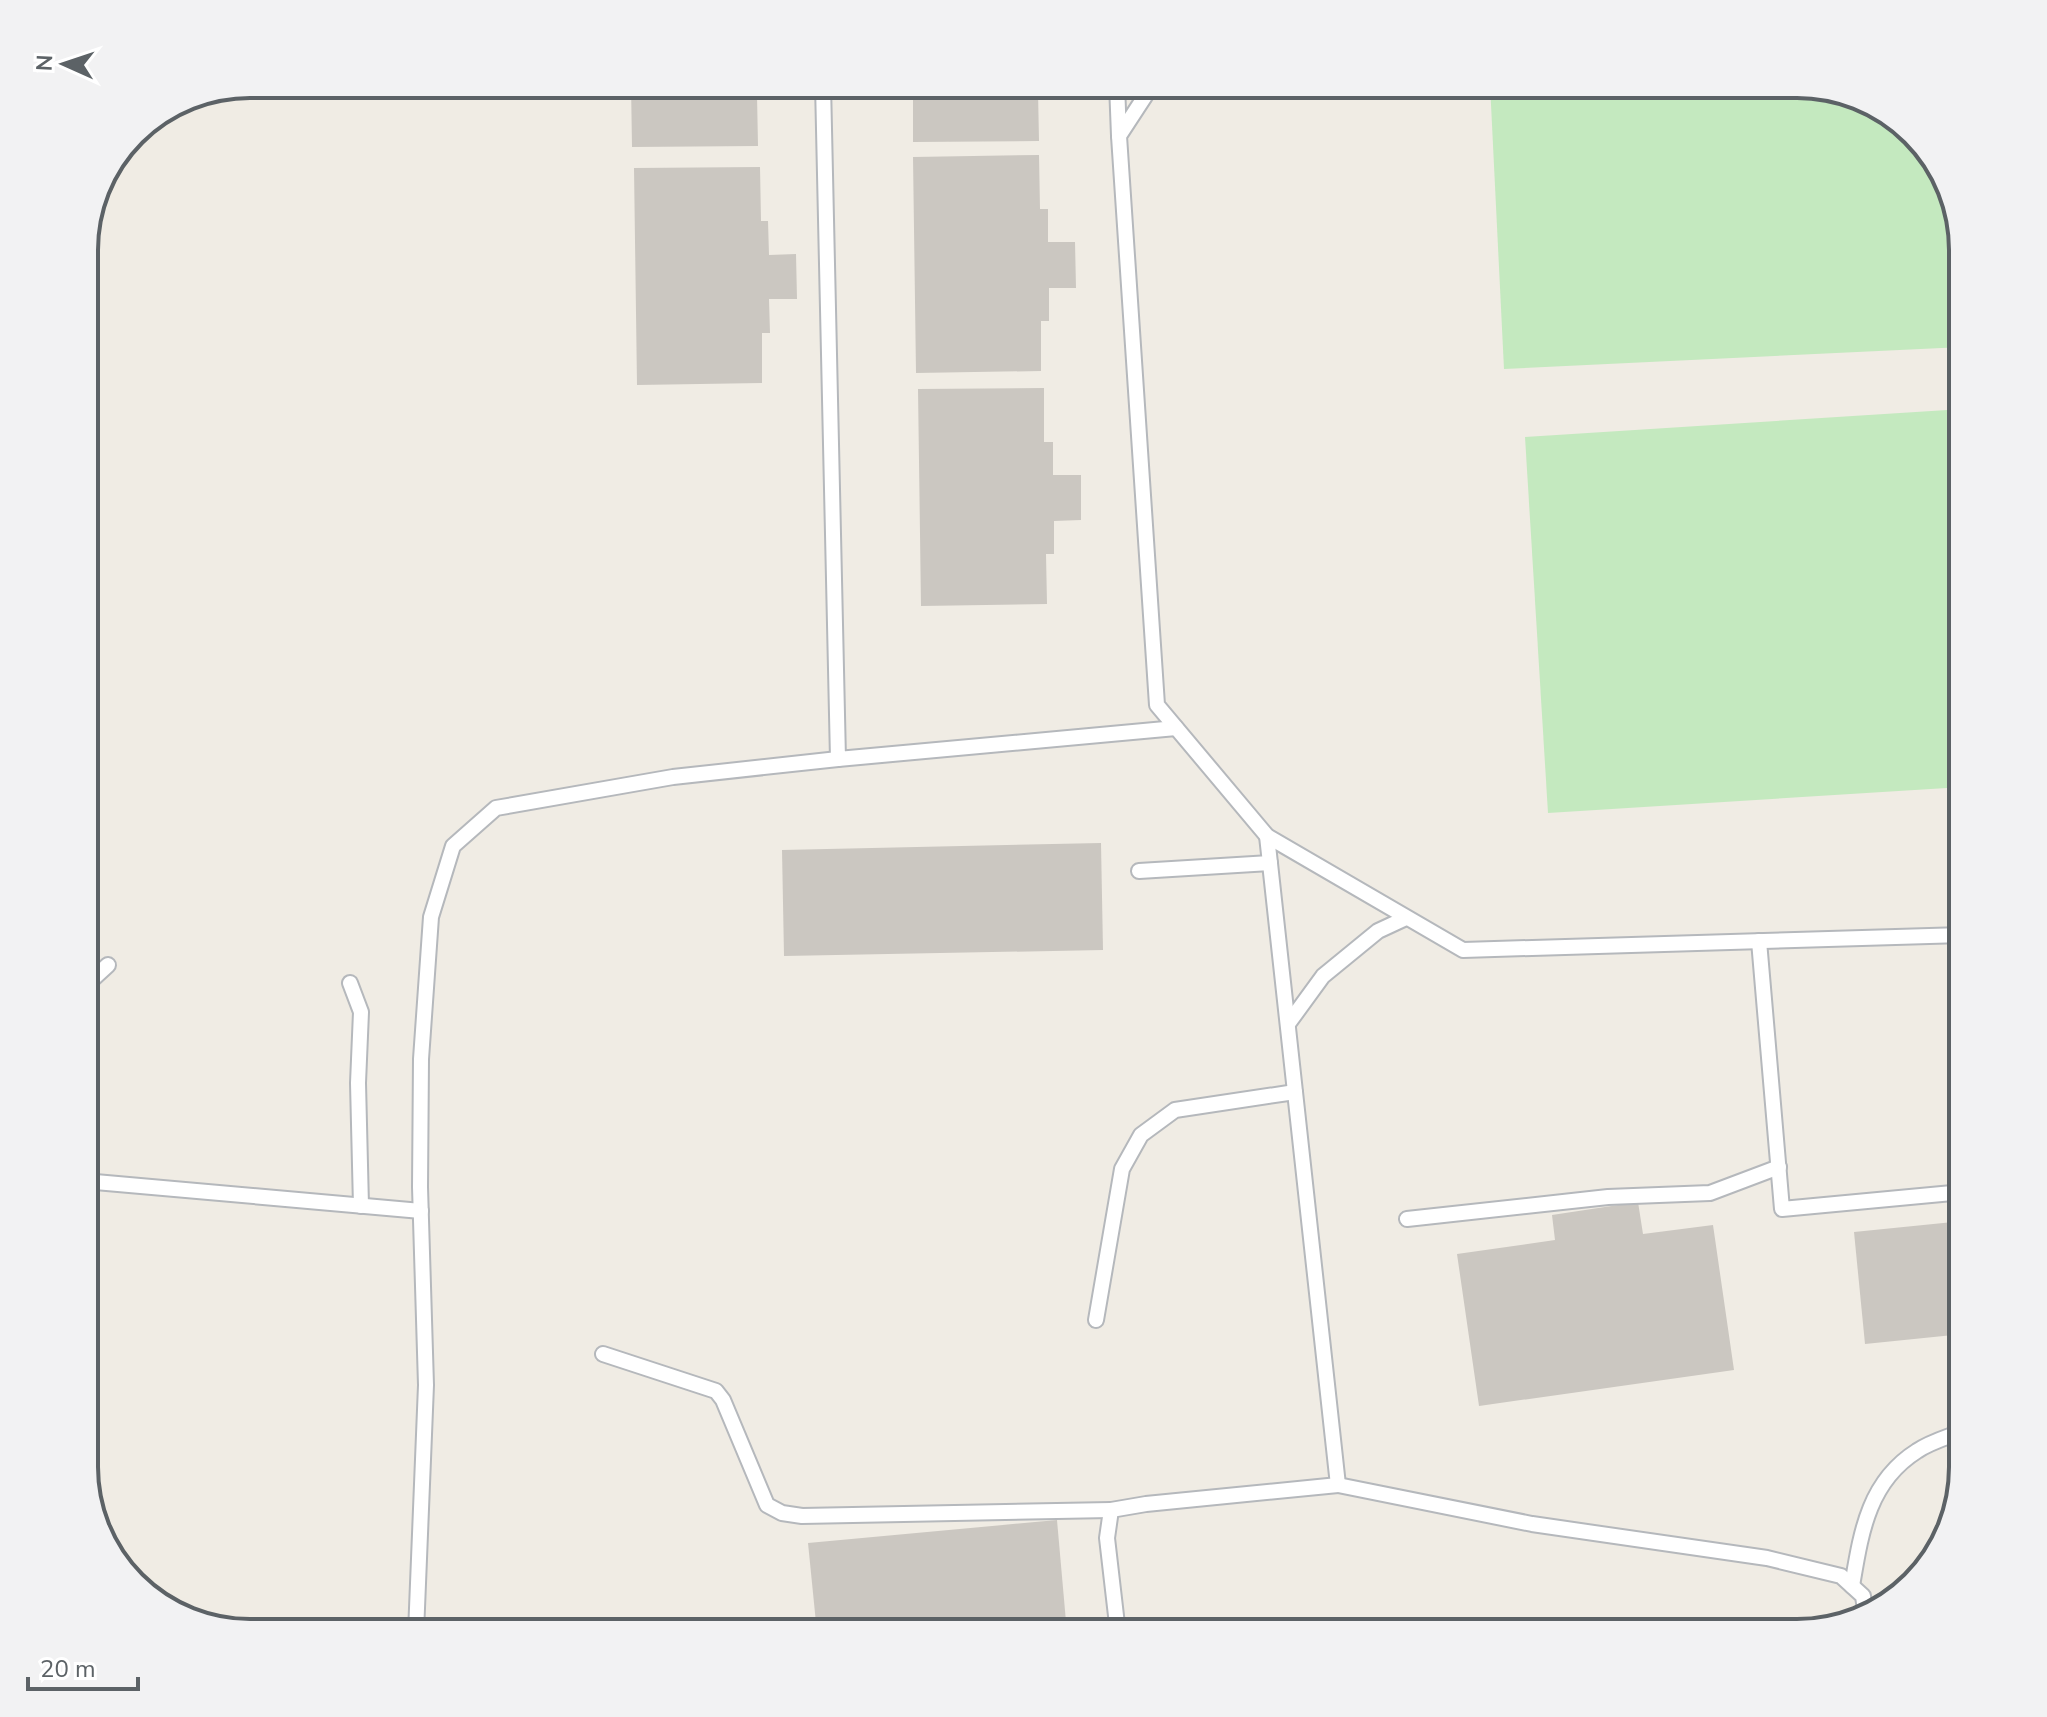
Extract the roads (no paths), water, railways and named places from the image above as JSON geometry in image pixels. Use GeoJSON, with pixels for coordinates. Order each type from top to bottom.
{"type":"FeatureCollection","features":[{"type":"Feature","properties":{"kind":"lane"},"geometry":{"type":"LineString","coordinates":[[823,98],[838,759]]}},
{"type":"Feature","properties":{"kind":"lane"},"geometry":{"type":"LineString","coordinates":[[1118,98],[1157,705],[1267,836],[1463,950],[1949,935]]}},
{"type":"Feature","properties":{"kind":"lane"},"geometry":{"type":"LineString","coordinates":[[1119,136],[1144,98]]}},
{"type":"Feature","properties":{"kind":"lane"},"geometry":{"type":"LineString","coordinates":[[417,1619],[426,1385],[421,1059],[431,917],[453,846],[496,808],[673,777],[1176,728]]}},
{"type":"Feature","properties":{"kind":"lane"},"geometry":{"type":"LineString","coordinates":[[1267,836],[1338,1485]]}},
{"type":"Feature","properties":{"kind":"lane"},"geometry":{"type":"LineString","coordinates":[[1139,871],[1270,863]]}},
{"type":"Feature","properties":{"kind":"lane"},"geometry":{"type":"LineString","coordinates":[[1288,1024],[1323,976],[1378,931],[1406,918]]}},
{"type":"Feature","properties":{"kind":"lane"},"geometry":{"type":"LineString","coordinates":[[1759,941],[1782,1209],[1949,1193]]}},
{"type":"Feature","properties":{"kind":"lane"},"geometry":{"type":"LineString","coordinates":[[98,974],[108,965]]}},
{"type":"Feature","properties":{"kind":"lane"},"geometry":{"type":"LineString","coordinates":[[350,983],[361,1012],[358,1083],[361,1206]]}},
{"type":"Feature","properties":{"kind":"lane"},"geometry":{"type":"LineString","coordinates":[[1096,1320],[1122,1169],[1141,1135],[1175,1110],[1295,1092]]}},
{"type":"Feature","properties":{"kind":"lane"},"geometry":{"type":"LineString","coordinates":[[1407,1219],[1608,1197],[1710,1193],[1779,1167]]}},
{"type":"Feature","properties":{"kind":"lane"},"geometry":{"type":"LineString","coordinates":[[98,1182],[421,1211]]}},
{"type":"Feature","properties":{"kind":"lane"},"geometry":{"type":"LineString","coordinates":[[603,1354],[716,1391],[723,1400],[767,1505],[782,1513],[802,1516],[1111,1510],[1338,1485],[1532,1524],[1767,1558],[1841,1576],[1863,1596],[1864,1603]]}},
{"type":"Feature","properties":{"kind":"lane"},"geometry":{"type":"LineString","coordinates":[[1852,1586],[1863,1526],[1882,1481],[1917,1450],[1949,1437]]}},
{"type":"Feature","properties":{"kind":"lane"},"geometry":{"type":"LineString","coordinates":[[1111,1510],[1107,1538],[1116,1619]]}}]}
